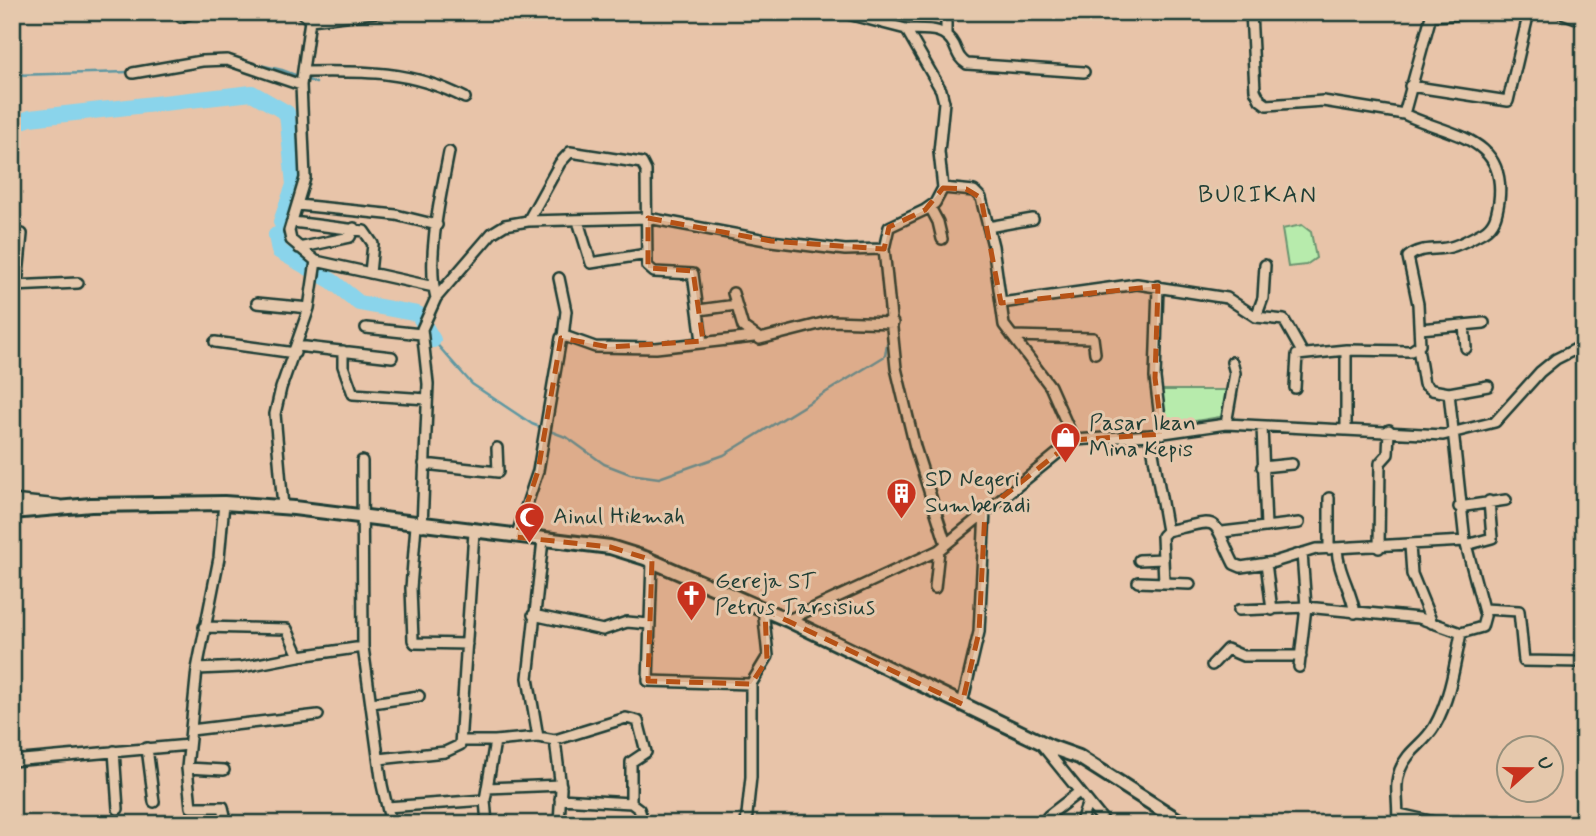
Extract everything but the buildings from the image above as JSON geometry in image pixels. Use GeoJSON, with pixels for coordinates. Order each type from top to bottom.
{"type":"FeatureCollection","features":[{"type":"Feature","properties":{"kind":"main road"},"geometry":{"type":"LineString","coordinates":[[12,512],[63,507],[224,503],[282,507],[610,547],[652,561],[788,620],[1079,757],[1184,824]]}},
{"type":"Feature","properties":{"kind":"street"},"geometry":{"type":"LineString","coordinates":[[181,17],[194,12]]}},
{"type":"Feature","properties":{"kind":"street"},"geometry":{"type":"LineString","coordinates":[[301,12],[310,20],[381,16]]}},
{"type":"Feature","properties":{"kind":"street"},"geometry":{"type":"LineString","coordinates":[[840,12],[906,29],[940,31],[946,35],[961,60],[967,64],[1084,72]]}},
{"type":"Feature","properties":{"kind":"street"},"geometry":{"type":"LineString","coordinates":[[946,12],[946,35]]}},
{"type":"Feature","properties":{"kind":"street"},"geometry":{"type":"LineString","coordinates":[[1251,12],[1255,90],[1260,100],[1267,105],[1323,101],[1404,114],[1478,145],[1493,158],[1499,169],[1500,190],[1495,219],[1490,228],[1452,247],[1423,248],[1408,257],[1420,329],[1418,348],[1424,384],[1432,390],[1449,393],[1488,386]]}},
{"type":"Feature","properties":{"kind":"street"},"geometry":{"type":"LineString","coordinates":[[1404,114],[1431,14],[1500,12]]}},
{"type":"Feature","properties":{"kind":"street"},"geometry":{"type":"LineString","coordinates":[[1410,86],[1508,101],[1529,12]]}},
{"type":"Feature","properties":{"kind":"street"},"geometry":{"type":"LineString","coordinates":[[1560,12],[1584,21]]}},
{"type":"Feature","properties":{"kind":"street"},"geometry":{"type":"LineString","coordinates":[[310,20],[303,79],[305,178],[289,236],[315,267],[370,273],[434,287]]}},
{"type":"Feature","properties":{"kind":"street"},"geometry":{"type":"LineString","coordinates":[[906,29],[941,90],[944,102],[939,152],[943,188],[930,207],[889,227],[884,249],[896,368],[943,547],[935,588]]}},
{"type":"Feature","properties":{"kind":"street"},"geometry":{"type":"LineString","coordinates":[[133,73],[202,61],[227,60],[303,79],[401,74],[438,84],[465,98]]}},
{"type":"Feature","properties":{"kind":"street"},"geometry":{"type":"LineString","coordinates":[[528,221],[560,163],[574,151],[642,163],[646,172],[647,254],[650,270],[693,274],[702,341]]}},
{"type":"Feature","properties":{"kind":"street"},"geometry":{"type":"LineString","coordinates":[[436,298],[434,287],[437,225],[449,152]]}},
{"type":"Feature","properties":{"kind":"street"},"geometry":{"type":"LineString","coordinates":[[943,188],[974,191],[981,198],[1004,325],[1050,386],[1074,440]]}},
{"type":"Feature","properties":{"kind":"street"},"geometry":{"type":"LineString","coordinates":[[298,205],[396,215],[437,225]]}},
{"type":"Feature","properties":{"kind":"street"},"geometry":{"type":"LineString","coordinates":[[930,207],[938,222],[942,239]]}},
{"type":"Feature","properties":{"kind":"street"},"geometry":{"type":"LineString","coordinates":[[467,643],[415,643],[410,599],[419,525],[427,399],[421,334],[436,298],[492,233],[505,225],[528,221],[648,218],[771,241],[845,250],[884,249]]}},
{"type":"Feature","properties":{"kind":"street"},"geometry":{"type":"LineString","coordinates":[[988,227],[1033,219]]}},
{"type":"Feature","properties":{"kind":"street"},"geometry":{"type":"LineString","coordinates":[[578,221],[591,263],[647,254]]}},
{"type":"Feature","properties":{"kind":"street"},"geometry":{"type":"LineString","coordinates":[[293,222],[364,231],[373,244],[370,273]]}},
{"type":"Feature","properties":{"kind":"street"},"geometry":{"type":"LineString","coordinates":[[299,248],[350,237],[354,228]]}},
{"type":"Feature","properties":{"kind":"street"},"geometry":{"type":"LineString","coordinates":[[22,234],[14,286],[78,283]]}},
{"type":"Feature","properties":{"kind":"street"},"geometry":{"type":"LineString","coordinates":[[1256,317],[1263,298],[1265,265]]}},
{"type":"Feature","properties":{"kind":"street"},"geometry":{"type":"LineString","coordinates":[[282,507],[275,414],[281,388],[309,308],[315,267]]}},
{"type":"Feature","properties":{"kind":"street"},"geometry":{"type":"LineString","coordinates":[[516,537],[538,471],[566,322],[565,297],[559,278]]}},
{"type":"Feature","properties":{"kind":"street"},"geometry":{"type":"LineString","coordinates":[[1001,303],[1137,284],[1158,286],[1234,300],[1256,317],[1284,320],[1302,352]]}},
{"type":"Feature","properties":{"kind":"street"},"geometry":{"type":"LineString","coordinates":[[1158,286],[1155,378],[1162,434]]}},
{"type":"Feature","properties":{"kind":"street"},"geometry":{"type":"LineString","coordinates":[[733,293],[740,320],[754,337]]}},
{"type":"Feature","properties":{"kind":"street"},"geometry":{"type":"LineString","coordinates":[[257,303],[309,308]]}},
{"type":"Feature","properties":{"kind":"street"},"geometry":{"type":"LineString","coordinates":[[699,310],[736,304]]}},
{"type":"Feature","properties":{"kind":"street"},"geometry":{"type":"LineString","coordinates":[[563,335],[609,347],[656,348],[702,341],[712,343],[754,337],[766,339],[848,319],[893,323]]}},
{"type":"Feature","properties":{"kind":"street"},"geometry":{"type":"LineString","coordinates":[[1420,329],[1484,323]]}},
{"type":"Feature","properties":{"kind":"street"},"geometry":{"type":"LineString","coordinates":[[1464,325],[1466,348]]}},
{"type":"Feature","properties":{"kind":"street"},"geometry":{"type":"LineString","coordinates":[[366,328],[421,334]]}},
{"type":"Feature","properties":{"kind":"street"},"geometry":{"type":"LineString","coordinates":[[1012,336],[1093,338],[1096,353]]}},
{"type":"Feature","properties":{"kind":"street"},"geometry":{"type":"LineString","coordinates":[[215,341],[392,357]]}},
{"type":"Feature","properties":{"kind":"street"},"geometry":{"type":"LineString","coordinates":[[788,620],[943,547],[1074,440],[1162,434],[1226,424],[1451,433],[1495,422],[1540,372],[1584,345]]}},
{"type":"Feature","properties":{"kind":"street"},"geometry":{"type":"LineString","coordinates":[[1302,352],[1411,351],[1418,348]]}},
{"type":"Feature","properties":{"kind":"street"},"geometry":{"type":"LineString","coordinates":[[1346,350],[1346,429]]}},
{"type":"Feature","properties":{"kind":"street"},"geometry":{"type":"LineString","coordinates":[[343,351],[345,375],[353,394],[427,399]]}},
{"type":"Feature","properties":{"kind":"street"},"geometry":{"type":"LineString","coordinates":[[1295,388],[1295,362],[1302,352]]}},
{"type":"Feature","properties":{"kind":"street"},"geometry":{"type":"LineString","coordinates":[[1226,424],[1235,373],[1232,362]]}},
{"type":"Feature","properties":{"kind":"street"},"geometry":{"type":"LineString","coordinates":[[1239,610],[1306,607],[1419,618],[1461,633],[1482,628],[1484,609],[1466,543],[1460,507],[1449,393]]}},
{"type":"Feature","properties":{"kind":"street"},"geometry":{"type":"LineString","coordinates":[[1262,426],[1266,527]]}},
{"type":"Feature","properties":{"kind":"street"},"geometry":{"type":"LineString","coordinates":[[1379,548],[1380,463],[1388,454],[1389,430]]}},
{"type":"Feature","properties":{"kind":"street"},"geometry":{"type":"LineString","coordinates":[[1150,435],[1167,531]]}},
{"type":"Feature","properties":{"kind":"street"},"geometry":{"type":"LineString","coordinates":[[424,464],[498,472],[497,448]]}},
{"type":"Feature","properties":{"kind":"street"},"geometry":{"type":"LineString","coordinates":[[362,461],[365,518],[363,647],[391,824]]}},
{"type":"Feature","properties":{"kind":"street"},"geometry":{"type":"LineString","coordinates":[[1262,467],[1292,464]]}},
{"type":"Feature","properties":{"kind":"street"},"geometry":{"type":"LineString","coordinates":[[1329,498],[1333,548],[1355,613]]}},
{"type":"Feature","properties":{"kind":"street"},"geometry":{"type":"LineString","coordinates":[[12,500],[63,507]]}},
{"type":"Feature","properties":{"kind":"street"},"geometry":{"type":"LineString","coordinates":[[1460,507],[1506,500]]}},
{"type":"Feature","properties":{"kind":"street"},"geometry":{"type":"LineString","coordinates":[[1164,582],[1162,536],[1167,531],[1205,522],[1213,524],[1222,533],[1237,566],[1266,563],[1333,548],[1466,543],[1492,538],[1489,501]]}},
{"type":"Feature","properties":{"kind":"street"},"geometry":{"type":"LineString","coordinates":[[224,503],[219,558],[197,669],[187,768],[191,807],[223,807],[227,824]]}},
{"type":"Feature","properties":{"kind":"street"},"geometry":{"type":"LineString","coordinates":[[962,704],[979,632],[985,511]]}},
{"type":"Feature","properties":{"kind":"street"},"geometry":{"type":"LineString","coordinates":[[1222,533],[1299,523]]}},
{"type":"Feature","properties":{"kind":"street"},"geometry":{"type":"LineString","coordinates":[[379,759],[445,752],[458,747],[461,741],[474,532]]}},
{"type":"Feature","properties":{"kind":"street"},"geometry":{"type":"LineString","coordinates":[[538,737],[528,678],[543,540]]}},
{"type":"Feature","properties":{"kind":"street"},"geometry":{"type":"LineString","coordinates":[[1410,545],[1412,574],[1432,623]]}},
{"type":"Feature","properties":{"kind":"street"},"geometry":{"type":"LineString","coordinates":[[1299,667],[1306,607],[1302,553]]}},
{"type":"Feature","properties":{"kind":"street"},"geometry":{"type":"LineString","coordinates":[[1139,561],[1163,559]]}},
{"type":"Feature","properties":{"kind":"street"},"geometry":{"type":"LineString","coordinates":[[652,561],[648,681],[751,684]]}},
{"type":"Feature","properties":{"kind":"street"},"geometry":{"type":"LineString","coordinates":[[1266,563],[1272,610]]}},
{"type":"Feature","properties":{"kind":"street"},"geometry":{"type":"LineString","coordinates":[[1138,582],[1190,584]]}},
{"type":"Feature","properties":{"kind":"street"},"geometry":{"type":"LineString","coordinates":[[746,824],[751,777],[751,684],[768,660],[763,609]]}},
{"type":"Feature","properties":{"kind":"street"},"geometry":{"type":"LineString","coordinates":[[1484,609],[1519,611],[1524,661],[1584,662]]}},
{"type":"Feature","properties":{"kind":"street"},"geometry":{"type":"LineString","coordinates":[[533,615],[603,629],[627,622],[649,624]]}},
{"type":"Feature","properties":{"kind":"street"},"geometry":{"type":"LineString","coordinates":[[204,627],[288,630],[299,656]]}},
{"type":"Feature","properties":{"kind":"street"},"geometry":{"type":"LineString","coordinates":[[1443,824],[1398,819],[1396,780],[1411,751],[1434,727],[1452,680],[1461,633]]}},
{"type":"Feature","properties":{"kind":"street"},"geometry":{"type":"LineString","coordinates":[[197,669],[242,667],[363,647]]}},
{"type":"Feature","properties":{"kind":"street"},"geometry":{"type":"LineString","coordinates":[[1212,665],[1227,649],[1243,656],[1301,656]]}},
{"type":"Feature","properties":{"kind":"street"},"geometry":{"type":"LineString","coordinates":[[372,703],[419,696]]}},
{"type":"Feature","properties":{"kind":"street"},"geometry":{"type":"LineString","coordinates":[[191,730],[318,715]]}},
{"type":"Feature","properties":{"kind":"street"},"geometry":{"type":"LineString","coordinates":[[461,741],[538,737],[555,740],[626,718],[638,721],[646,752],[631,762],[631,803]]}},
{"type":"Feature","properties":{"kind":"street"},"geometry":{"type":"LineString","coordinates":[[1037,739],[1107,824]]}},
{"type":"Feature","properties":{"kind":"street"},"geometry":{"type":"LineString","coordinates":[[555,740],[561,785],[559,824]]}},
{"type":"Feature","properties":{"kind":"street"},"geometry":{"type":"LineString","coordinates":[[487,824],[485,800],[495,741]]}},
{"type":"Feature","properties":{"kind":"street"},"geometry":{"type":"LineString","coordinates":[[12,761],[189,745]]}},
{"type":"Feature","properties":{"kind":"street"},"geometry":{"type":"LineString","coordinates":[[146,748],[154,802]]}},
{"type":"Feature","properties":{"kind":"street"},"geometry":{"type":"LineString","coordinates":[[114,751],[118,809]]}},
{"type":"Feature","properties":{"kind":"street"},"geometry":{"type":"LineString","coordinates":[[187,768],[225,770]]}},
{"type":"Feature","properties":{"kind":"street"},"geometry":{"type":"LineString","coordinates":[[487,788],[561,785]]}},
{"type":"Feature","properties":{"kind":"street"},"geometry":{"type":"LineString","coordinates":[[1048,816],[1079,792]]}},
{"type":"Feature","properties":{"kind":"street"},"geometry":{"type":"LineString","coordinates":[[561,799],[631,803],[639,809],[644,824]]}},
{"type":"Feature","properties":{"kind":"street"},"geometry":{"type":"LineString","coordinates":[[387,807],[485,800]]}},
{"type":"Feature","properties":{"kind":"street"},"geometry":{"type":"LineString","coordinates":[[1080,824],[1088,802]]}},
{"type":"Feature","properties":{"kind":"highlighted area"},"geometry":{"type":"Polygon","coordinates":[[[943,188],[966,189],[981,198],[1001,303],[1158,286],[1155,378],[1162,434],[1074,440],[985,511],[979,632],[962,704],[765,610],[767,660],[751,684],[648,681],[652,560],[610,547],[516,537],[538,471],[561,338],[609,347],[703,341],[693,271],[648,268],[648,218],[771,241],[884,249],[889,227],[925,210],[943,188]]]}},
{"type":"Feature","properties":{"kind":"green space"},"geometry":{"type":"Polygon","coordinates":[[[1302,225],[1311,232],[1316,258],[1306,265],[1288,267],[1282,229],[1302,225]]]}},
{"type":"Feature","properties":{"kind":"green space"},"geometry":{"type":"Polygon","coordinates":[[[1159,390],[1229,390],[1226,416],[1165,426],[1159,390]]]}},
{"type":"Feature","properties":{"kind":"waterway"},"geometry":{"type":"LineString","coordinates":[[243,61],[282,70],[316,83]]}},
{"type":"Feature","properties":{"kind":"waterway"},"geometry":{"type":"LineString","coordinates":[[12,75],[130,72]]}},
{"type":"Feature","properties":{"kind":"waterway"},"geometry":{"type":"LineString","coordinates":[[12,125],[30,118],[252,93],[287,113],[294,185],[281,222]]}},
{"type":"Feature","properties":{"kind":"waterway"},"geometry":{"type":"LineString","coordinates":[[276,235],[279,251],[332,281],[359,303],[418,314],[433,340]]}},
{"type":"Feature","properties":{"kind":"waterway"},"geometry":{"type":"LineString","coordinates":[[433,340],[472,384],[532,424],[568,438],[604,464],[630,474],[659,478],[724,455],[885,356],[887,344]]}},
{"type":"Feature","properties":{"kind":"place","name":"Pasar Ikan Mina Kepis"},"geometry":{"type":"Point","coordinates":[1066,464]}},
{"type":"Feature","properties":{"kind":"place","name":"SD Negeri Sumberadi"},"geometry":{"type":"Point","coordinates":[902,520]}},
{"type":"Feature","properties":{"kind":"place","name":"Ainul Hikmah"},"geometry":{"type":"Point","coordinates":[530,544]}},
{"type":"Feature","properties":{"kind":"place","name":"Gereja ST Petrus Tarsisius"},"geometry":{"type":"Point","coordinates":[692,622]}},
{"type":"Feature","properties":{"kind":"district","name":"BURIKAN"},"geometry":{"type":"Point","coordinates":[1258,195]}}]}
